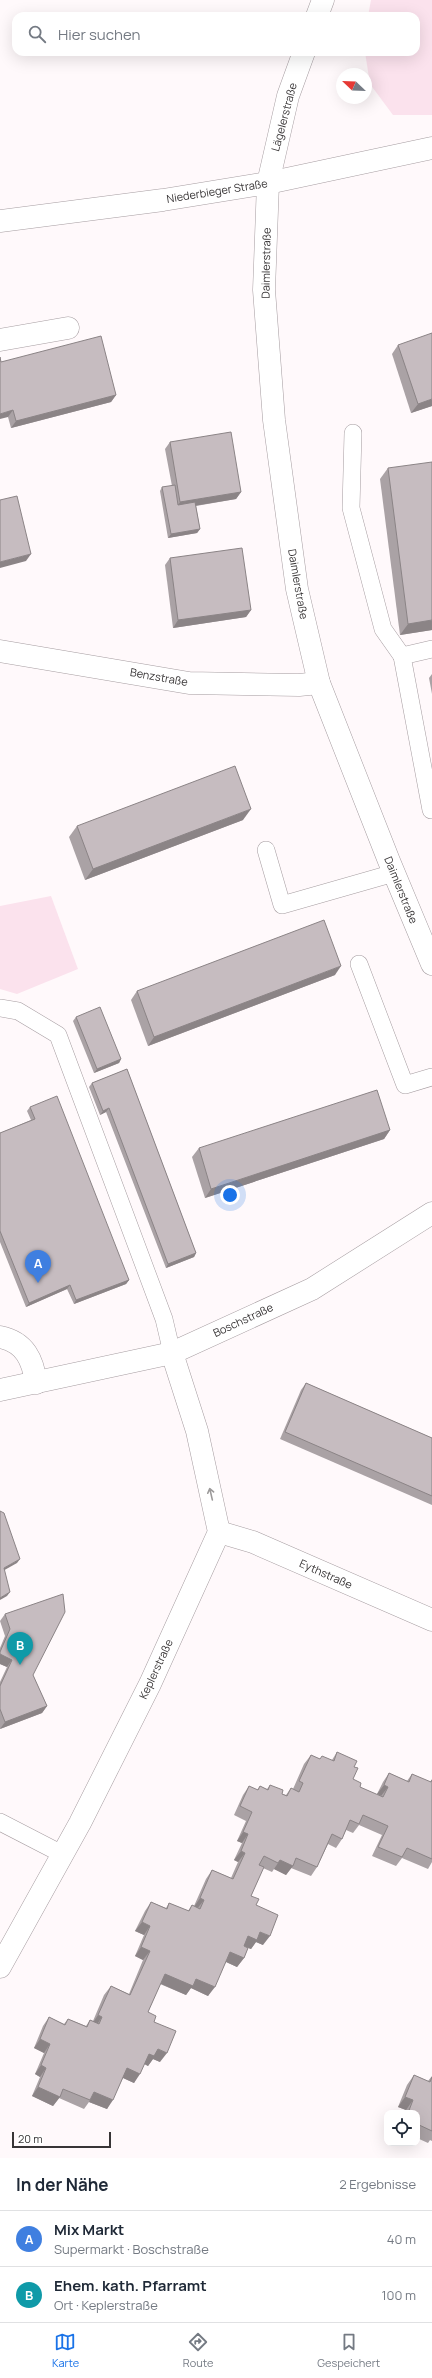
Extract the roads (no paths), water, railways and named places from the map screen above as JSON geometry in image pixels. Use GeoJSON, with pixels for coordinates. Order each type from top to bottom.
{"type":"FeatureCollection","features":[{"type":"Feature","properties":{"kind":"street"},"geometry":{"type":"LineString","coordinates":[[318,12],[323,0]]}},
{"type":"Feature","properties":{"kind":"street","name":"Lägelerstraße"},"geometry":{"type":"LineString","coordinates":[[268,183],[288,96],[303,56]]}},
{"type":"Feature","properties":{"kind":"street","name":"Niederbieger Straße"},"geometry":{"type":"LineString","coordinates":[[0,221],[163,200],[268,183],[432,148]]}},
{"type":"Feature","properties":{"kind":"street","name":"Daimlerstraße"},"geometry":{"type":"LineString","coordinates":[[268,183],[264,290],[274,420],[297,589],[319,683],[394,873],[432,964]]}},
{"type":"Feature","properties":{"kind":"street"},"geometry":{"type":"LineString","coordinates":[[0,340],[68,328]]}},
{"type":"Feature","properties":{"kind":"street","name":"Benzstraße"},"geometry":{"type":"LineString","coordinates":[[0,651],[70,661],[189,683],[299,685],[319,683]]}},
{"type":"Feature","properties":{"kind":"street","name":"Boschstraße"},"geometry":{"type":"LineString","coordinates":[[0,1390],[172,1353],[312,1289],[432,1214]]}},
{"type":"Feature","properties":{"kind":"street"},"geometry":{"type":"LineString","coordinates":[[0,1337],[7,1338],[27,1352],[34,1366],[36,1383]]}},
{"type":"Feature","properties":{"kind":"street"},"geometry":{"type":"LineString","coordinates":[[172,1353],[197,1432],[219,1532]]}},
{"type":"Feature","properties":{"kind":"street","name":"Eythstraße"},"geometry":{"type":"LineString","coordinates":[[219,1532],[253,1542],[432,1620]]}},
{"type":"Feature","properties":{"kind":"street","name":"Keplerstraße"},"geometry":{"type":"LineString","coordinates":[[0,1967],[62,1854],[150,1684],[219,1532]]}},
{"type":"Feature","properties":{"kind":"lane"},"geometry":{"type":"LineString","coordinates":[[353,433],[352,508],[383,629],[402,656],[431,810]]}},
{"type":"Feature","properties":{"kind":"lane"},"geometry":{"type":"LineString","coordinates":[[402,656],[432,649]]}},
{"type":"Feature","properties":{"kind":"lane"},"geometry":{"type":"LineString","coordinates":[[266,850],[282,905],[394,873]]}},
{"type":"Feature","properties":{"kind":"lane"},"geometry":{"type":"LineString","coordinates":[[359,964],[406,1085],[432,1077]]}},
{"type":"Feature","properties":{"kind":"lane"},"geometry":{"type":"LineString","coordinates":[[0,1008],[18,1011],[58,1036],[164,1319],[172,1353]]}},
{"type":"Feature","properties":{"kind":"lane"},"geometry":{"type":"LineString","coordinates":[[0,1822],[62,1854]]}},
{"type":"Feature","properties":{"kind":"place","name":"Mix Markt"},"geometry":{"type":"Point","coordinates":[38,1283]}},
{"type":"Feature","properties":{"kind":"place","name":"Ehem. kath. Pfarramt"},"geometry":{"type":"Point","coordinates":[20,1665]}}]}
